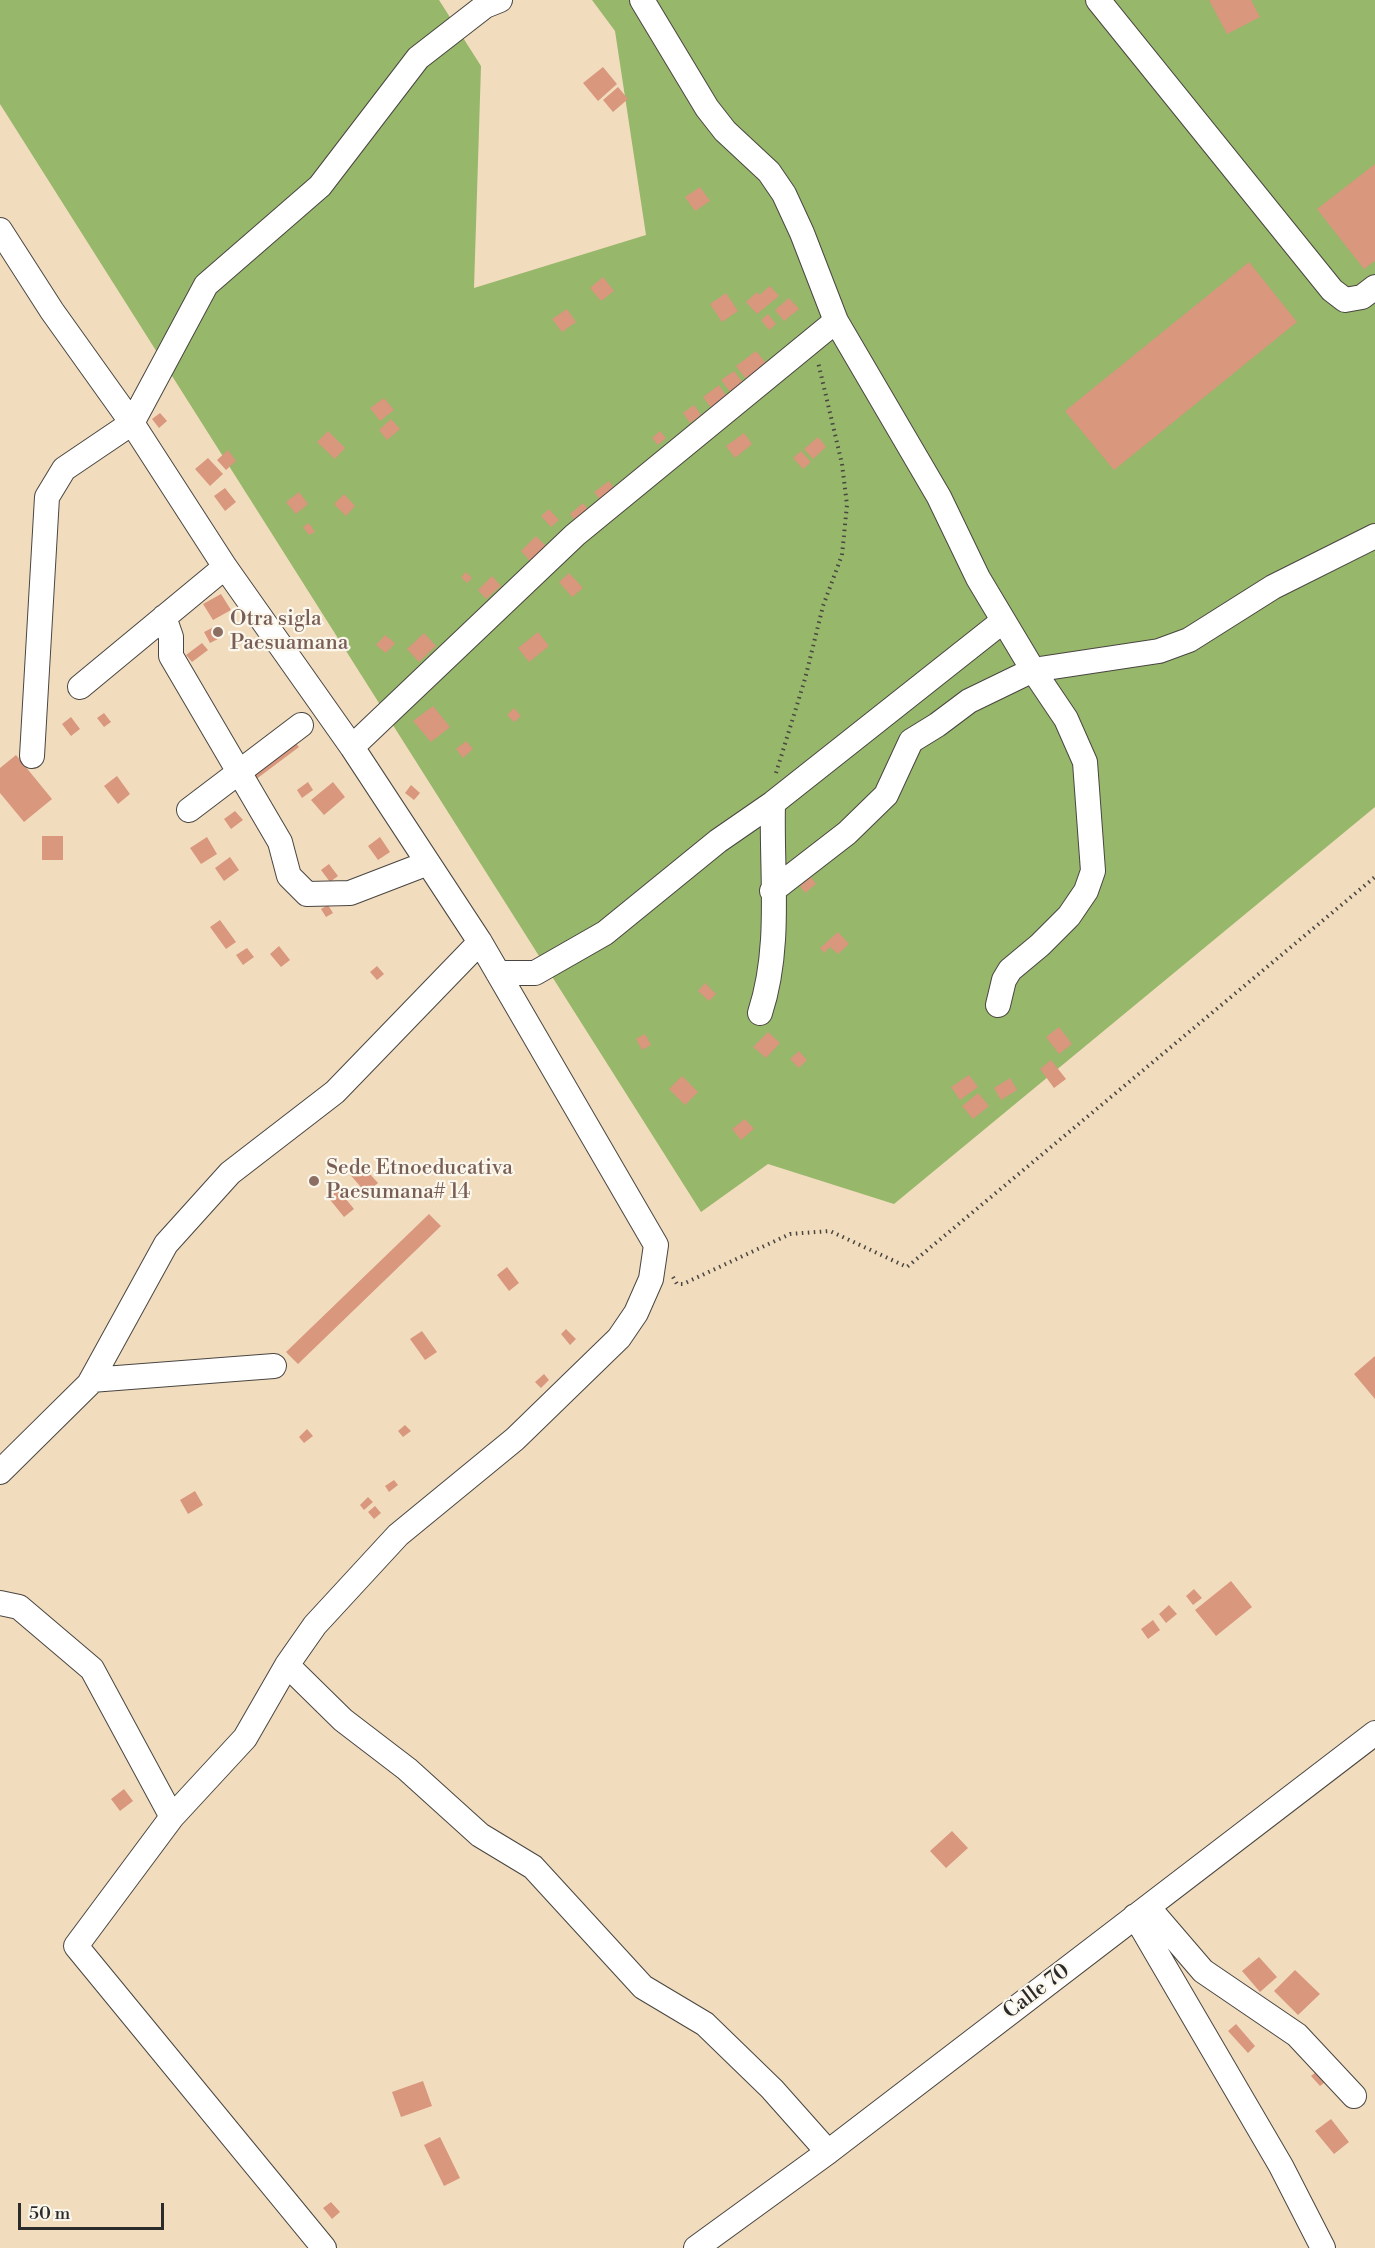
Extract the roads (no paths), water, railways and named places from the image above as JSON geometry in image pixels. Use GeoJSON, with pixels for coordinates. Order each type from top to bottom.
{"type":"FeatureCollection","features":[{"type":"Feature","properties":{"kind":"street"},"geometry":{"type":"LineString","coordinates":[[32,756],[47,497],[64,469],[132,423],[206,285],[320,186],[418,58],[485,6],[500,0]]}},
{"type":"Feature","properties":{"kind":"street"},"geometry":{"type":"LineString","coordinates":[[642,0],[707,108],[725,131],[769,172],[784,194],[802,233],[836,321],[939,497],[978,578],[1065,719],[1085,762],[1093,872],[1086,891],[1069,916],[1040,945],[1010,970],[1004,980],[998,1005]]}},
{"type":"Feature","properties":{"kind":"street"},"geometry":{"type":"LineString","coordinates":[[1098,0],[1332,291],[1346,300],[1362,297],[1375,287]]}},
{"type":"Feature","properties":{"kind":"street"},"geometry":{"type":"LineString","coordinates":[[0,230],[52,311],[132,423],[225,567],[352,747],[480,942],[656,1245],[651,1279],[636,1313],[618,1338],[514,1439],[398,1535],[315,1625],[287,1665],[245,1738],[172,1817],[76,1946],[324,2248]]}},
{"type":"Feature","properties":{"kind":"street"},"geometry":{"type":"LineString","coordinates":[[352,747],[575,535],[836,321]]}},
{"type":"Feature","properties":{"kind":"street"},"geometry":{"type":"LineString","coordinates":[[772,891],[847,833],[886,795],[911,741],[916,736],[937,725],[969,701],[1033,670],[1159,651],[1189,640],[1273,587],[1375,536]]}},
{"type":"Feature","properties":{"kind":"street"},"geometry":{"type":"LineString","coordinates":[[80,687],[225,567]]}},
{"type":"Feature","properties":{"kind":"street"},"geometry":{"type":"LineString","coordinates":[[164,617],[171,638],[171,656],[280,842],[289,876],[307,894],[350,893],[428,864]]}},
{"type":"Feature","properties":{"kind":"street"},"geometry":{"type":"LineString","coordinates":[[498,973],[535,973],[605,933],[718,841],[773,803],[1003,621]]}},
{"type":"Feature","properties":{"kind":"street"},"geometry":{"type":"LineString","coordinates":[[189,810],[301,725]]}},
{"type":"Feature","properties":{"kind":"street"},"geometry":{"type":"LineString","coordinates":[[760,1013],[764,1001],[775,930],[772,891],[773,803]]}},
{"type":"Feature","properties":{"kind":"street"},"geometry":{"type":"LineString","coordinates":[[0,1472],[91,1380],[166,1244],[230,1173],[335,1092],[480,942]]}},
{"type":"Feature","properties":{"kind":"street"},"geometry":{"type":"LineString","coordinates":[[91,1380],[274,1366]]}},
{"type":"Feature","properties":{"kind":"street"},"geometry":{"type":"LineString","coordinates":[[0,1603],[19,1607],[92,1668],[172,1817]]}},
{"type":"Feature","properties":{"kind":"street"},"geometry":{"type":"LineString","coordinates":[[287,1665],[343,1720],[407,1769],[480,1835],[533,1867],[643,1987],[705,2024],[772,2090],[828,2152]]}},
{"type":"Feature","properties":{"kind":"street","name":"Calle 70"},"geometry":{"type":"LineString","coordinates":[[696,2248],[828,2152],[1375,1733]]}},
{"type":"Feature","properties":{"kind":"street"},"geometry":{"type":"LineString","coordinates":[[1141,1912],[1203,1971],[1297,2035],[1354,2096]]}},
{"type":"Feature","properties":{"kind":"street"},"geometry":{"type":"LineString","coordinates":[[1141,1912],[1281,2166],[1323,2248]]}},
{"type":"Feature","properties":{"kind":"place","name":"Otra sigla Paesuamana"},"geometry":{"type":"Point","coordinates":[218,632]}},
{"type":"Feature","properties":{"kind":"place","name":"Sede Etnoeducativa Paesumana# 14"},"geometry":{"type":"Point","coordinates":[314,1181]}}]}
